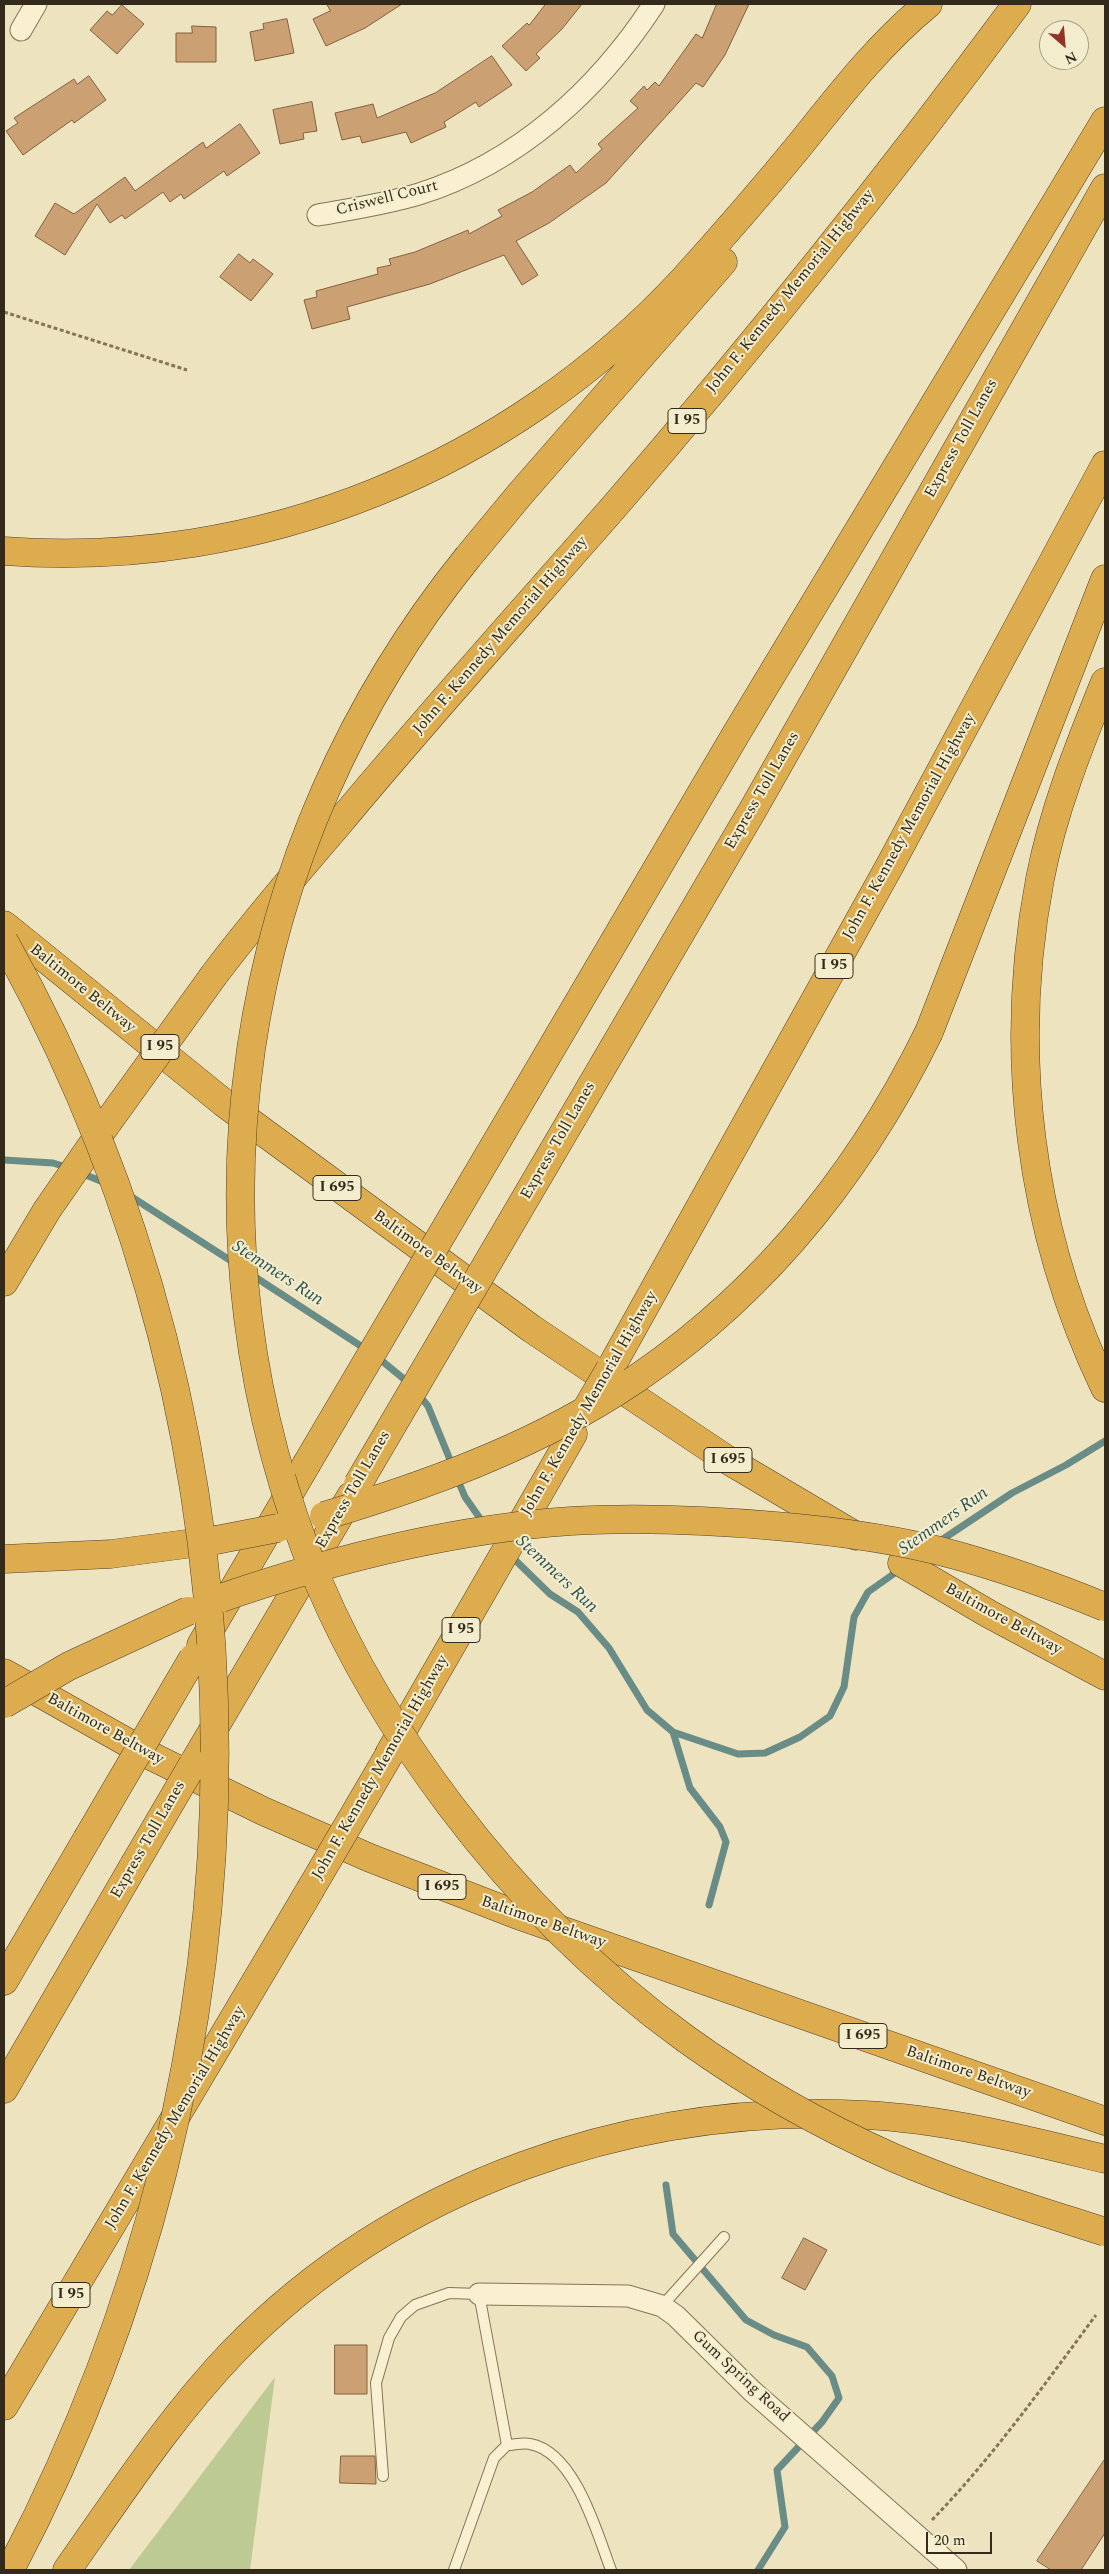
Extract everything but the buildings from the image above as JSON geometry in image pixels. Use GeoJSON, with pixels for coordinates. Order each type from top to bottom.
{"type":"FeatureCollection","features":[{"type":"Feature","properties":{"kind":"highway"},"geometry":{"type":"LineString","coordinates":[[4,551],[70,554],[116,552],[196,544],[237,536],[294,522],[369,497],[471,448],[537,408],[572,382],[652,312],[780,169],[878,50],[901,26],[929,4]]}},
{"type":"Feature","properties":{"kind":"highway"},"geometry":{"type":"LineString","coordinates":[[929,4],[879,77],[696,294],[521,493],[438,594],[392,662],[334,769],[318,804],[280,915],[260,991],[244,1098],[240,1148],[240,1227],[243,1276],[252,1348],[269,1430],[304,1545],[322,1591],[352,1653],[392,1724],[483,1848],[508,1878],[562,1934],[623,1990],[720,2063],[789,2105],[845,2135],[933,2174],[1105,2232]]}},
{"type":"Feature","properties":{"kind":"highway","name":"John F. Kennedy Memorial Highway"},"geometry":{"type":"LineString","coordinates":[[4,1282],[89,1148],[173,1029],[262,914],[376,779],[616,504],[773,318],[924,127],[1017,4]]}},
{"type":"Feature","properties":{"kind":"highway"},"geometry":{"type":"LineString","coordinates":[[4,1981],[736,734],[1105,121]]}},
{"type":"Feature","properties":{"kind":"highway","name":"Express Toll Lanes"},"geometry":{"type":"LineString","coordinates":[[4,2089],[760,797],[1105,188]]}},
{"type":"Feature","properties":{"kind":"highway","name":"John F. Kennedy Memorial Highway"},"geometry":{"type":"LineString","coordinates":[[4,2406],[310,1890],[684,1238],[903,841],[1105,465]]}},
{"type":"Feature","properties":{"kind":"highway"},"geometry":{"type":"LineString","coordinates":[[4,1559],[150,1550],[249,1534],[306,1521],[405,1491],[459,1471],[509,1449],[587,1409],[656,1366],[692,1338],[749,1287],[785,1250],[841,1182],[865,1147],[913,1064],[929,1032],[1105,579]]}},
{"type":"Feature","properties":{"kind":"highway"},"geometry":{"type":"LineString","coordinates":[[1100,1376],[1061,1272],[1040,1195],[1028,1115],[1025,1018],[1031,938],[1045,859],[1060,802],[1105,682]]}},
{"type":"Feature","properties":{"kind":"highway","name":"Baltimore Beltway"},"geometry":{"type":"LineString","coordinates":[[4,925],[254,1125],[546,1339],[726,1459],[875,1547]]}},
{"type":"Feature","properties":{"kind":"highway"},"geometry":{"type":"LineString","coordinates":[[4,941],[52,1030],[110,1167],[142,1260],[168,1355],[189,1456],[205,1567],[212,1680],[213,1756],[206,1936],[185,2072],[163,2172],[133,2280],[93,2394],[65,2458],[10,2570]]}},
{"type":"Feature","properties":{"kind":"highway"},"geometry":{"type":"LineString","coordinates":[[4,1704],[112,1645],[188,1611],[265,1583],[348,1559],[439,1538],[571,1522],[672,1519],[823,1530],[904,1543],[994,1566],[1105,1607]]}},
{"type":"Feature","properties":{"kind":"highway","name":"Baltimore Beltway"},"geometry":{"type":"LineString","coordinates":[[902,1563],[1105,1676]]}},
{"type":"Feature","properties":{"kind":"highway","name":"Baltimore Beltway"},"geometry":{"type":"LineString","coordinates":[[4,1673],[170,1765],[262,1811],[370,1858],[515,1914],[1105,2121]]}},
{"type":"Feature","properties":{"kind":"highway"},"geometry":{"type":"LineString","coordinates":[[67,2570],[191,2398],[262,2324],[316,2280],[382,2234],[469,2188],[541,2159],[608,2139],[678,2124],[754,2114],[866,2115],[910,2120],[1041,2143],[1105,2159]]}},
{"type":"Feature","properties":{"kind":"street"},"geometry":{"type":"LineString","coordinates":[[21,30],[36,4]]}},
{"type":"Feature","properties":{"kind":"street","name":"Criswell Court"},"geometry":{"type":"LineString","coordinates":[[318,215],[418,194],[460,178],[501,156],[541,130],[595,80],[654,4]]}},
{"type":"Feature","properties":{"kind":"street","name":"Gum Spring Road"},"geometry":{"type":"LineString","coordinates":[[479,2294],[628,2296],[662,2306],[808,2440],[956,2570]]}},
{"type":"Feature","properties":{"kind":"lane"},"geometry":{"type":"LineString","coordinates":[[662,2306],[724,2237]]}},
{"type":"Feature","properties":{"kind":"lane"},"geometry":{"type":"LineString","coordinates":[[383,2476],[376,2383],[390,2338],[401,2316],[415,2305],[449,2293],[479,2294],[507,2445]]}},
{"type":"Feature","properties":{"kind":"lane"},"geometry":{"type":"LineString","coordinates":[[454,2570],[494,2458],[507,2445],[530,2444],[553,2454],[583,2496],[611,2570]]}},
{"type":"Feature","properties":{"kind":"path"},"geometry":{"type":"LineString","coordinates":[[4,312],[187,370]]}},
{"type":"Feature","properties":{"kind":"path"},"geometry":{"type":"LineString","coordinates":[[917,2535],[957,2494],[1011,2429],[1096,2315]]}},
{"type":"Feature","properties":{"kind":"green space"},"geometry":{"type":"Polygon","coordinates":[[[275,2377],[250,2570],[129,2570],[275,2377]]]}},
{"type":"Feature","properties":{"kind":"waterway","name":"Stemmers Run"},"geometry":{"type":"LineString","coordinates":[[4,1160],[53,1163],[69,1168]]}},
{"type":"Feature","properties":{"kind":"waterway","name":"Stemmers Run"},"geometry":{"type":"LineString","coordinates":[[81,1173],[103,1182]]}},
{"type":"Feature","properties":{"kind":"waterway","name":"Stemmers Run"},"geometry":{"type":"LineString","coordinates":[[124,1192],[239,1266]]}},
{"type":"Feature","properties":{"kind":"waterway","name":"Stemmers Run"},"geometry":{"type":"LineString","coordinates":[[252,1275],[367,1350]]}},
{"type":"Feature","properties":{"kind":"waterway","name":"Stemmers Run"},"geometry":{"type":"LineString","coordinates":[[376,1356],[410,1384]]}},
{"type":"Feature","properties":{"kind":"waterway","name":"Stemmers Run"},"geometry":{"type":"LineString","coordinates":[[418,1394],[428,1406],[453,1467]]}},
{"type":"Feature","properties":{"kind":"waterway","name":"Stemmers Run"},"geometry":{"type":"LineString","coordinates":[[937,1543],[1012,1493],[1066,1465],[1105,1441]]}},
{"type":"Feature","properties":{"kind":"waterway","name":"Stemmers Run"},"geometry":{"type":"LineString","coordinates":[[457,1478],[465,1497],[484,1524]]}},
{"type":"Feature","properties":{"kind":"waterway","name":"Stemmers Run"},"geometry":{"type":"LineString","coordinates":[[510,1555],[550,1594],[578,1612],[609,1648],[647,1710],[673,1732],[738,1754],[765,1753],[800,1737],[830,1716],[844,1687],[854,1617],[868,1592],[902,1568]]}},
{"type":"Feature","properties":{"kind":"waterway"},"geometry":{"type":"LineString","coordinates":[[673,1732],[690,1788],[720,1827],[726,1842],[709,1905]]}},
{"type":"Feature","properties":{"kind":"waterway"},"geometry":{"type":"LineString","coordinates":[[666,2185],[673,2234],[746,2320],[774,2335],[807,2347],[832,2376],[839,2398],[822,2422],[777,2470],[785,2527],[758,2570]]}}]}
